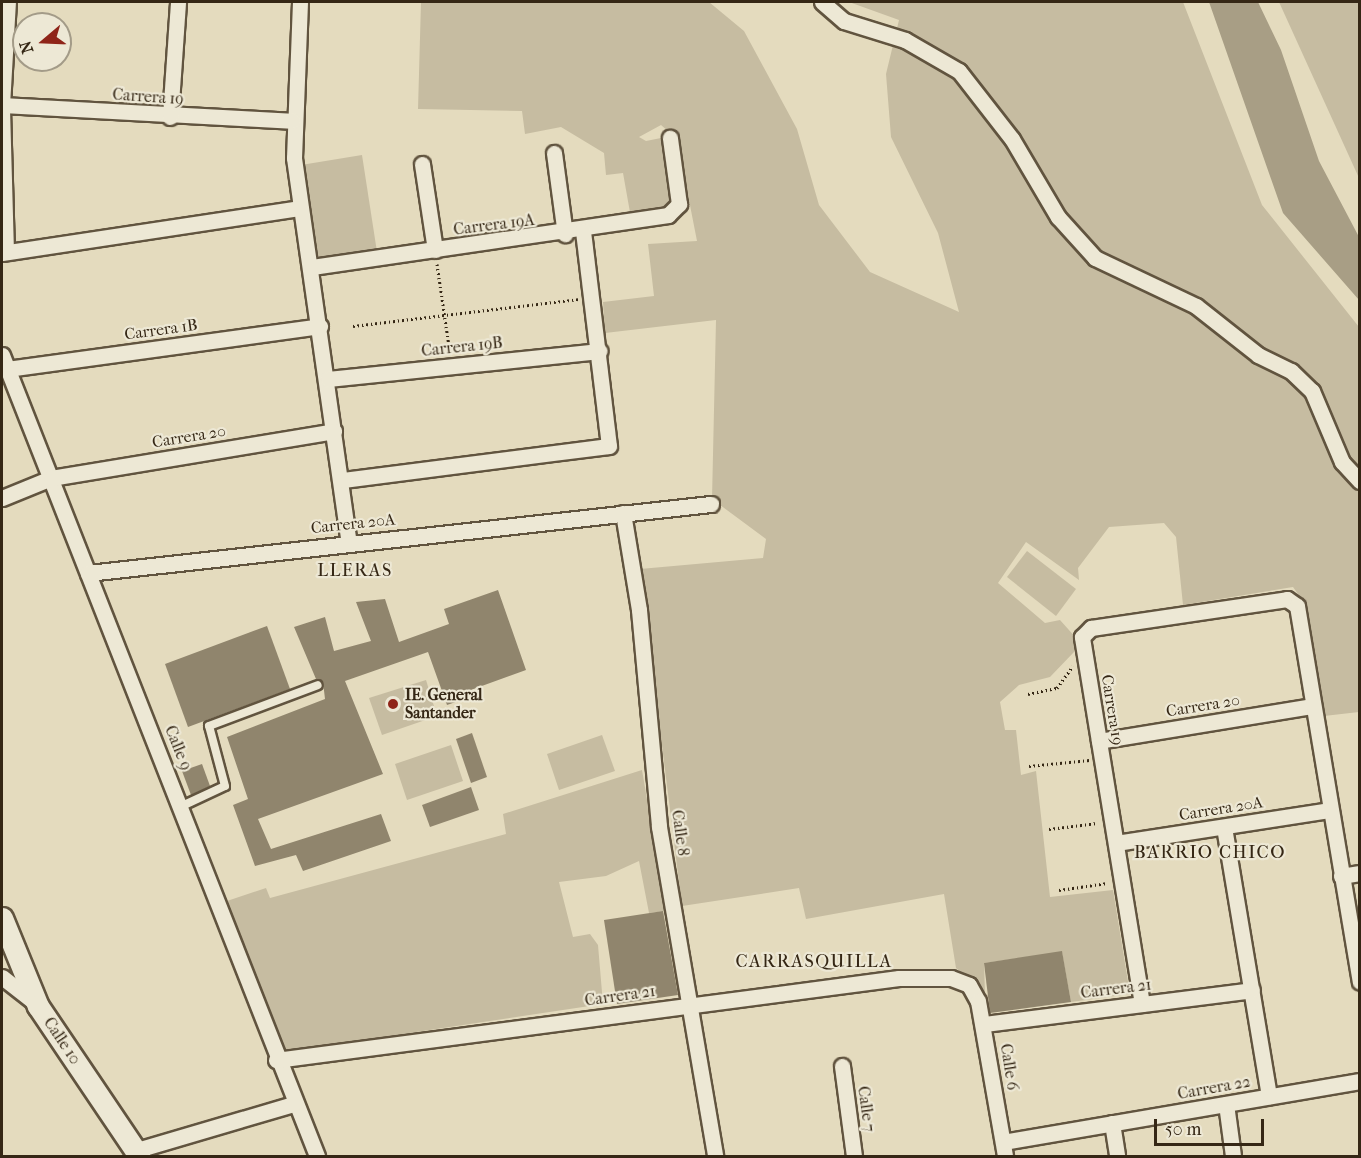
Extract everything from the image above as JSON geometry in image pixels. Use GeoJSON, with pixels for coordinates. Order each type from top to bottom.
{"type":"FeatureCollection","features":[{"type":"Feature","properties":{"kind":"street"},"geometry":{"type":"LineString","coordinates":[[8,2],[2,105],[4,253],[301,208]]}},
{"type":"Feature","properties":{"kind":"street"},"geometry":{"type":"LineString","coordinates":[[170,117],[178,2]]}},
{"type":"Feature","properties":{"kind":"street"},"geometry":{"type":"LineString","coordinates":[[300,2],[293,120],[301,208],[312,267],[349,543]]}},
{"type":"Feature","properties":{"kind":"street"},"geometry":{"type":"LineString","coordinates":[[822,2],[843,21],[905,40],[959,71],[1012,140],[1058,217],[1095,258],[1196,306],[1258,355],[1291,371],[1312,391],[1342,462],[1359,481]]}},
{"type":"Feature","properties":{"kind":"street","name":"Carrera 19"},"geometry":{"type":"LineString","coordinates":[[2,105],[170,117],[293,120]]}},
{"type":"Feature","properties":{"kind":"street","name":"Carrera 19A"},"geometry":{"type":"LineString","coordinates":[[312,267],[565,234],[678,210],[670,138]]}},
{"type":"Feature","properties":{"kind":"street"},"geometry":{"type":"LineString","coordinates":[[554,153],[565,234]]}},
{"type":"Feature","properties":{"kind":"street"},"geometry":{"type":"LineString","coordinates":[[422,164],[435,250]]}},
{"type":"Feature","properties":{"kind":"street"},"geometry":{"type":"LineString","coordinates":[[342,480],[609,446],[600,351],[583,231]]}},
{"type":"Feature","properties":{"kind":"street","name":"Carrera 1B"},"geometry":{"type":"LineString","coordinates":[[7,369],[320,326]]}},
{"type":"Feature","properties":{"kind":"street","name":"Carrera 19B"},"geometry":{"type":"LineString","coordinates":[[328,379],[600,351]]}},
{"type":"Feature","properties":{"kind":"street","name":"Calle 9"},"geometry":{"type":"LineString","coordinates":[[2,355],[182,806],[293,1104],[317,1156]]}},
{"type":"Feature","properties":{"kind":"street","name":"Carrera 20"},"geometry":{"type":"LineString","coordinates":[[2,498],[51,478],[334,431]]}},
{"type":"Feature","properties":{"kind":"street","name":"Carrera 20A"},"geometry":{"type":"LineString","coordinates":[[88,573],[711,504]]}},
{"type":"Feature","properties":{"kind":"street","name":"Calle 8"},"geometry":{"type":"LineString","coordinates":[[623,513],[639,610],[659,827],[715,1156]]}},
{"type":"Feature","properties":{"kind":"street","name":"Carrera 19"},"geometry":{"type":"LineString","coordinates":[[1142,1004],[1082,637],[1090,628],[1294,600],[1313,706]]}},
{"type":"Feature","properties":{"kind":"street"},"geometry":{"type":"LineString","coordinates":[[1313,706],[1359,982]]}},
{"type":"Feature","properties":{"kind":"street","name":"Carrera 20"},"geometry":{"type":"LineString","coordinates":[[1099,741],[1313,706]]}},
{"type":"Feature","properties":{"kind":"street","name":"Carrera 20A"},"geometry":{"type":"LineString","coordinates":[[1116,843],[1330,810]]}},
{"type":"Feature","properties":{"kind":"street"},"geometry":{"type":"LineString","coordinates":[[1224,827],[1269,1096]]}},
{"type":"Feature","properties":{"kind":"street"},"geometry":{"type":"LineString","coordinates":[[1341,876],[1359,873]]}},
{"type":"Feature","properties":{"kind":"street","name":"Calle 10"},"geometry":{"type":"LineString","coordinates":[[2,918],[38,1006],[138,1153]]}},
{"type":"Feature","properties":{"kind":"street"},"geometry":{"type":"LineString","coordinates":[[2,977],[38,1006]]}},
{"type":"Feature","properties":{"kind":"street","name":"Carrera 21"},"geometry":{"type":"LineString","coordinates":[[276,1060],[899,978],[951,978],[969,985]]}},
{"type":"Feature","properties":{"kind":"street","name":"Calle 6"},"geometry":{"type":"LineString","coordinates":[[969,985],[984,1024],[1004,1149]]}},
{"type":"Feature","properties":{"kind":"street","name":"Carrera 21"},"geometry":{"type":"LineString","coordinates":[[984,1024],[1252,990]]}},
{"type":"Feature","properties":{"kind":"street","name":"Calle 7"},"geometry":{"type":"LineString","coordinates":[[842,1066],[854,1156]]}},
{"type":"Feature","properties":{"kind":"street","name":"Carrera 22"},"geometry":{"type":"LineString","coordinates":[[1004,1149],[1112,1123],[1359,1081]]}},
{"type":"Feature","properties":{"kind":"street"},"geometry":{"type":"LineString","coordinates":[[138,1153],[293,1104]]}},
{"type":"Feature","properties":{"kind":"street"},"geometry":{"type":"LineString","coordinates":[[1226,1104],[1233,1156]]}},
{"type":"Feature","properties":{"kind":"street"},"geometry":{"type":"LineString","coordinates":[[1112,1123],[1117,1156]]}},
{"type":"Feature","properties":{"kind":"lane"},"geometry":{"type":"LineString","coordinates":[[182,806],[225,786],[209,726],[318,685]]}},
{"type":"Feature","properties":{"kind":"path"},"geometry":{"type":"LineString","coordinates":[[435,250],[451,366]]}},
{"type":"Feature","properties":{"kind":"path"},"geometry":{"type":"LineString","coordinates":[[353,326],[592,298]]}},
{"type":"Feature","properties":{"kind":"path"},"geometry":{"type":"LineString","coordinates":[[1028,694],[1057,688],[1086,654]]}},
{"type":"Feature","properties":{"kind":"path"},"geometry":{"type":"LineString","coordinates":[[1029,766],[1102,759]]}},
{"type":"Feature","properties":{"kind":"path"},"geometry":{"type":"LineString","coordinates":[[1049,829],[1112,822]]}},
{"type":"Feature","properties":{"kind":"path"},"geometry":{"type":"LineString","coordinates":[[1059,890],[1122,881]]}},
{"type":"Feature","properties":{"kind":"shaded area"},"geometry":{"type":"Polygon","coordinates":[[[421,2],[709,2],[744,31],[797,129],[819,205],[870,272],[959,312],[938,233],[891,137],[886,74],[899,20],[849,2],[1183,2],[1262,205],[1359,327],[1359,712],[1324,716],[1305,604],[1293,587],[1183,605],[1176,537],[1164,523],[1109,527],[1078,568],[1079,580],[1026,542],[998,583],[1045,623],[1060,620],[1077,639],[1074,652],[1050,677],[1019,685],[1000,702],[1005,730],[1016,730],[1021,775],[1036,771],[1050,897],[1113,890],[1130,994],[1071,1002],[1062,952],[984,963],[985,993],[956,968],[944,894],[806,919],[799,888],[682,906],[640,569],[763,558],[766,539],[712,499],[716,320],[605,333],[603,302],[654,296],[648,244],[697,241],[677,139],[661,125],[639,137],[646,141],[666,137],[675,208],[631,218],[623,173],[606,175],[604,153],[561,127],[525,134],[522,111],[418,109],[421,2]]]}},
{"type":"Feature","properties":{"kind":"shaded area"},"geometry":{"type":"Polygon","coordinates":[[[1209,2],[1258,2],[1281,50],[1319,161],[1359,237],[1359,300],[1283,213],[1209,2]]]}},
{"type":"Feature","properties":{"kind":"shaded area"},"geometry":{"type":"Polygon","coordinates":[[[1279,2],[1359,2],[1359,178],[1279,2]]]}},
{"type":"Feature","properties":{"kind":"shaded area"},"geometry":{"type":"Polygon","coordinates":[[[362,155],[377,252],[317,260],[301,165],[362,155]]]}},
{"type":"Feature","properties":{"kind":"shaded area"},"geometry":{"type":"Polygon","coordinates":[[[1027,551],[1076,589],[1056,616],[1007,577],[1027,551]]]}},
{"type":"Feature","properties":{"kind":"shaded area"},"geometry":{"type":"Polygon","coordinates":[[[426,680],[437,716],[382,735],[369,698],[426,680]]]}},
{"type":"Feature","properties":{"kind":"shaded area"},"geometry":{"type":"Polygon","coordinates":[[[602,735],[615,771],[559,790],[547,754],[602,735]]]}},
{"type":"Feature","properties":{"kind":"shaded area"},"geometry":{"type":"Polygon","coordinates":[[[451,745],[463,781],[407,800],[395,764],[451,745]]]}},
{"type":"Feature","properties":{"kind":"shaded area"},"geometry":{"type":"Polygon","coordinates":[[[642,770],[666,911],[649,913],[639,861],[606,876],[559,882],[573,937],[590,934],[598,945],[603,1004],[282,1052],[227,901],[266,888],[270,898],[506,834],[503,814],[642,770]]]}},
{"type":"Feature","properties":{"kind":"building"},"geometry":{"type":"Polygon","coordinates":[[[498,590],[526,670],[468,691],[470,697],[447,705],[428,652],[345,681],[383,774],[258,819],[271,849],[381,814],[391,841],[303,871],[296,855],[255,866],[233,805],[248,799],[227,737],[325,699],[323,682],[316,679],[294,627],[325,617],[334,651],[371,641],[356,602],[385,599],[399,642],[449,624],[444,609],[498,590]]]}},
{"type":"Feature","properties":{"kind":"building"},"geometry":{"type":"Polygon","coordinates":[[[267,626],[290,689],[188,727],[165,664],[267,626]]]}},
{"type":"Feature","properties":{"kind":"building"},"geometry":{"type":"Polygon","coordinates":[[[472,733],[487,777],[471,783],[456,739],[472,733]]]}},
{"type":"Feature","properties":{"kind":"building"},"geometry":{"type":"Polygon","coordinates":[[[202,764],[210,786],[191,795],[182,771],[202,764]]]}},
{"type":"Feature","properties":{"kind":"building"},"geometry":{"type":"Polygon","coordinates":[[[471,787],[479,810],[430,827],[422,805],[471,787]]]}},
{"type":"Feature","properties":{"kind":"building"},"geometry":{"type":"Polygon","coordinates":[[[663,911],[678,995],[617,1004],[604,920],[663,911]]]}},
{"type":"Feature","properties":{"kind":"building"},"geometry":{"type":"Polygon","coordinates":[[[1062,951],[1071,1002],[990,1013],[984,963],[1062,951]]]}},
{"type":"Feature","properties":{"kind":"place","name":"IE. General Santander"},"geometry":{"type":"Point","coordinates":[393,704]}},
{"type":"Feature","properties":{"kind":"district","name":"LLERAS"},"geometry":{"type":"Point","coordinates":[355,571]}},
{"type":"Feature","properties":{"kind":"district","name":"BARRIO CHICO"},"geometry":{"type":"Point","coordinates":[1210,853]}},
{"type":"Feature","properties":{"kind":"district","name":"CARRASQUILLA"},"geometry":{"type":"Point","coordinates":[814,962]}}]}
